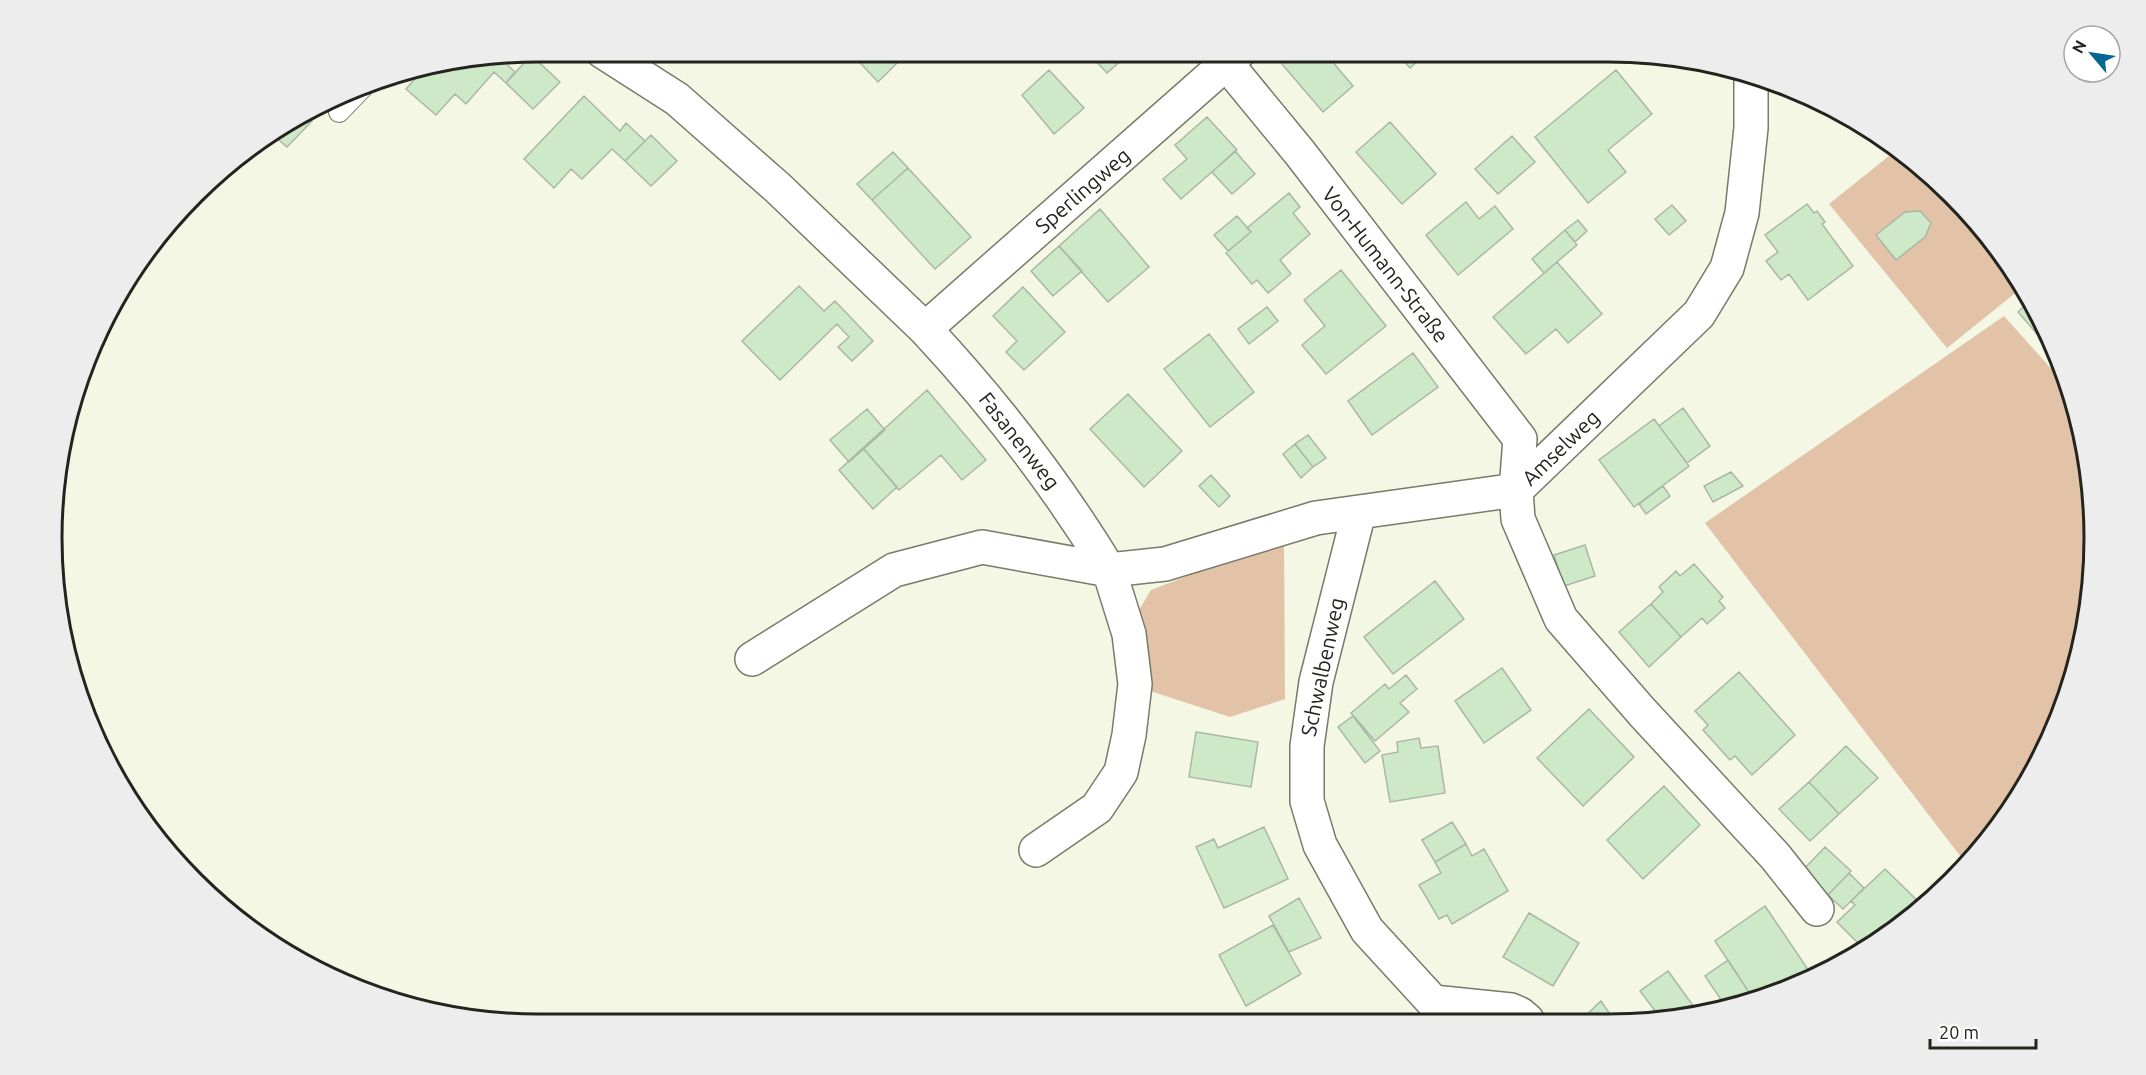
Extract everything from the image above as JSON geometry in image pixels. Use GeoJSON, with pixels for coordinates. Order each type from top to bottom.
{"type":"FeatureCollection","features":[{"type":"Feature","properties":{"kind":"street","name":"Fasanenweg"},"geometry":{"type":"LineString","coordinates":[[619,62],[677,99],[778,188],[925,328],[1037,461],[1077,517],[1109,570],[1129,634],[1136,684],[1121,772],[1097,808],[1036,850]]}},
{"type":"Feature","properties":{"kind":"street","name":"Sperlingweg"},"geometry":{"type":"LineString","coordinates":[[925,328],[1220,62]]}},
{"type":"Feature","properties":{"kind":"street","name":"Von-Humann-Straße"},"geometry":{"type":"LineString","coordinates":[[1233,62],[1520,439],[1516,490]]}},
{"type":"Feature","properties":{"kind":"street","name":"Amselweg"},"geometry":{"type":"LineString","coordinates":[[1751,84],[1751,128],[1742,213],[1727,268],[1699,314],[1516,490],[1518,519],[1561,618],[1642,712],[1775,856],[1817,909]]}},
{"type":"Feature","properties":{"kind":"street"},"geometry":{"type":"LineString","coordinates":[[752,659],[894,570],[982,547],[1109,570],[1165,564],[1302,520],[1516,490]]}},
{"type":"Feature","properties":{"kind":"street","name":"Schwalbenweg"},"geometry":{"type":"LineString","coordinates":[[1359,512],[1316,682],[1307,746],[1307,801],[1320,845],[1367,930],[1443,1011],[1511,1010],[1520,1014]]}},
{"type":"Feature","properties":{"kind":"lane"},"geometry":{"type":"LineString","coordinates":[[339,112],[350,100]]}},
{"type":"Feature","properties":{"kind":"shaded area"},"geometry":{"type":"Polygon","coordinates":[[[1891,155],[1945,201],[1966,224],[1986,248],[2016,292],[1947,348],[1829,204],[1891,155]]]}},
{"type":"Feature","properties":{"kind":"shaded area"},"geometry":{"type":"Polygon","coordinates":[[[2004,316],[2055,373],[2075,445],[2083,506],[2083,569],[2075,630],[2059,691],[2021,776],[1986,827],[1961,857],[1705,523],[2004,316]]]}},
{"type":"Feature","properties":{"kind":"shaded area"},"geometry":{"type":"Polygon","coordinates":[[[1284,539],[1285,699],[1230,717],[1147,690],[1139,632],[1139,610],[1151,590],[1284,539]]]}},
{"type":"Feature","properties":{"kind":"building"},"geometry":{"type":"Polygon","coordinates":[[[524,62],[538,62],[560,82],[533,109],[506,83],[524,62]]]}},
{"type":"Feature","properties":{"kind":"building"},"geometry":{"type":"Polygon","coordinates":[[[859,62],[898,62],[878,82],[859,62]]]}},
{"type":"Feature","properties":{"kind":"building"},"geometry":{"type":"Polygon","coordinates":[[[1097,62],[1120,62],[1107,73],[1097,62]]]}},
{"type":"Feature","properties":{"kind":"building"},"geometry":{"type":"Polygon","coordinates":[[[1284,62],[1333,62],[1353,86],[1323,112],[1282,64],[1284,62]]]}},
{"type":"Feature","properties":{"kind":"building"},"geometry":{"type":"Polygon","coordinates":[[[1405,62],[1417,62],[1410,68],[1405,62]]]}},
{"type":"Feature","properties":{"kind":"building"},"geometry":{"type":"Polygon","coordinates":[[[505,63],[515,72],[506,83],[494,72],[466,104],[455,94],[436,115],[406,89],[416,77],[475,66],[505,63]]]}},
{"type":"Feature","properties":{"kind":"building"},"geometry":{"type":"Polygon","coordinates":[[[1049,70],[1084,108],[1054,134],[1022,95],[1049,70]]]}},
{"type":"Feature","properties":{"kind":"building"},"geometry":{"type":"Polygon","coordinates":[[[1616,70],[1652,114],[1608,150],[1626,172],[1588,203],[1535,137],[1616,70]]]}},
{"type":"Feature","properties":{"kind":"building"},"geometry":{"type":"Polygon","coordinates":[[[584,96],[620,131],[626,123],[645,141],[625,161],[612,149],[582,179],[571,169],[554,188],[524,159],[584,96]]]}},
{"type":"Feature","properties":{"kind":"building"},"geometry":{"type":"Polygon","coordinates":[[[1207,117],[1237,150],[1181,199],[1163,179],[1187,159],[1175,145],[1207,117]]]}},
{"type":"Feature","properties":{"kind":"building"},"geometry":{"type":"Polygon","coordinates":[[[310,119],[312,121],[287,147],[278,139],[310,119]]]}},
{"type":"Feature","properties":{"kind":"building"},"geometry":{"type":"Polygon","coordinates":[[[1390,122],[1436,174],[1402,204],[1356,152],[1390,122]]]}},
{"type":"Feature","properties":{"kind":"building"},"geometry":{"type":"Polygon","coordinates":[[[651,135],[677,161],[651,186],[625,161],[651,135]]]}},
{"type":"Feature","properties":{"kind":"building"},"geometry":{"type":"Polygon","coordinates":[[[1512,136],[1535,162],[1498,194],[1475,169],[1512,136]]]}},
{"type":"Feature","properties":{"kind":"building"},"geometry":{"type":"Polygon","coordinates":[[[1235,151],[1255,174],[1232,194],[1212,172],[1235,151]]]}},
{"type":"Feature","properties":{"kind":"building"},"geometry":{"type":"Polygon","coordinates":[[[893,152],[908,168],[872,200],[857,184],[893,152]]]}},
{"type":"Feature","properties":{"kind":"building"},"geometry":{"type":"Polygon","coordinates":[[[908,168],[971,237],[935,269],[872,200],[908,168]]]}},
{"type":"Feature","properties":{"kind":"building"},"geometry":{"type":"Polygon","coordinates":[[[1289,193],[1300,207],[1293,213],[1310,234],[1280,260],[1291,274],[1268,293],[1257,280],[1252,284],[1226,253],[1251,232],[1247,228],[1289,193]]]}},
{"type":"Feature","properties":{"kind":"building"},"geometry":{"type":"Polygon","coordinates":[[[1466,202],[1479,219],[1495,206],[1513,229],[1458,275],[1426,235],[1466,202]]]}},
{"type":"Feature","properties":{"kind":"building"},"geometry":{"type":"Polygon","coordinates":[[[1807,204],[1814,213],[1817,211],[1825,222],[1822,224],[1853,266],[1808,300],[1789,274],[1781,280],[1766,261],[1778,252],[1765,235],[1807,204]]]}},
{"type":"Feature","properties":{"kind":"building"},"geometry":{"type":"Polygon","coordinates":[[[1672,205],[1686,221],[1669,235],[1655,219],[1672,205]]]}},
{"type":"Feature","properties":{"kind":"building"},"geometry":{"type":"Polygon","coordinates":[[[1100,209],[1149,267],[1108,302],[1059,246],[1100,209]]]}},
{"type":"Feature","properties":{"kind":"building"},"geometry":{"type":"Polygon","coordinates":[[[1920,211],[1931,223],[1925,237],[1896,260],[1876,235],[1905,212],[1920,211]]]}},
{"type":"Feature","properties":{"kind":"building"},"geometry":{"type":"Polygon","coordinates":[[[1237,216],[1251,232],[1228,251],[1214,235],[1237,216]]]}},
{"type":"Feature","properties":{"kind":"building"},"geometry":{"type":"Polygon","coordinates":[[[1578,220],[1587,231],[1575,242],[1565,230],[1578,220]]]}},
{"type":"Feature","properties":{"kind":"building"},"geometry":{"type":"Polygon","coordinates":[[[1565,230],[1577,245],[1544,273],[1532,259],[1565,230]]]}},
{"type":"Feature","properties":{"kind":"building"},"geometry":{"type":"Polygon","coordinates":[[[1059,246],[1082,271],[1053,296],[1031,271],[1059,246]]]}},
{"type":"Feature","properties":{"kind":"building"},"geometry":{"type":"Polygon","coordinates":[[[1557,262],[1602,314],[1568,343],[1556,329],[1526,354],[1493,317],[1557,262]]]}},
{"type":"Feature","properties":{"kind":"building"},"geometry":{"type":"Polygon","coordinates":[[[1341,270],[1386,326],[1326,374],[1302,345],[1325,326],[1304,300],[1341,270]]]}},
{"type":"Feature","properties":{"kind":"building"},"geometry":{"type":"Polygon","coordinates":[[[799,286],[824,311],[835,301],[873,341],[852,361],[838,347],[849,337],[837,324],[780,380],[742,341],[799,286]]]}},
{"type":"Feature","properties":{"kind":"building"},"geometry":{"type":"Polygon","coordinates":[[[1023,287],[1065,332],[1024,370],[1006,352],[1017,341],[993,316],[1023,287]]]}},
{"type":"Feature","properties":{"kind":"building"},"geometry":{"type":"Polygon","coordinates":[[[2024,306],[2039,337],[2018,312],[2024,306]]]}},
{"type":"Feature","properties":{"kind":"building"},"geometry":{"type":"Polygon","coordinates":[[[1267,307],[1278,321],[1249,344],[1238,329],[1267,307]]]}},
{"type":"Feature","properties":{"kind":"building"},"geometry":{"type":"Polygon","coordinates":[[[1209,334],[1254,392],[1210,427],[1164,369],[1209,334]]]}},
{"type":"Feature","properties":{"kind":"building"},"geometry":{"type":"Polygon","coordinates":[[[1413,353],[1438,387],[1372,435],[1348,401],[1413,353]]]}},
{"type":"Feature","properties":{"kind":"building"},"geometry":{"type":"Polygon","coordinates":[[[927,390],[986,460],[962,480],[941,455],[899,490],[863,448],[927,390]]]}},
{"type":"Feature","properties":{"kind":"building"},"geometry":{"type":"Polygon","coordinates":[[[1128,394],[1182,451],[1144,487],[1090,429],[1128,394]]]}},
{"type":"Feature","properties":{"kind":"building"},"geometry":{"type":"Polygon","coordinates":[[[1683,408],[1710,446],[1687,463],[1659,426],[1683,408]]]}},
{"type":"Feature","properties":{"kind":"building"},"geometry":{"type":"Polygon","coordinates":[[[867,409],[885,430],[849,462],[830,440],[867,409]]]}},
{"type":"Feature","properties":{"kind":"building"},"geometry":{"type":"Polygon","coordinates":[[[1654,419],[1689,466],[1634,507],[1599,460],[1654,419]]]}},
{"type":"Feature","properties":{"kind":"building"},"geometry":{"type":"Polygon","coordinates":[[[1308,435],[1326,458],[1313,467],[1295,444],[1308,435]]]}},
{"type":"Feature","properties":{"kind":"building"},"geometry":{"type":"Polygon","coordinates":[[[1295,444],[1313,467],[1301,478],[1283,454],[1295,444]]]}},
{"type":"Feature","properties":{"kind":"building"},"geometry":{"type":"Polygon","coordinates":[[[863,448],[897,487],[873,509],[839,470],[863,448]]]}},
{"type":"Feature","properties":{"kind":"building"},"geometry":{"type":"Polygon","coordinates":[[[1731,472],[1743,486],[1713,502],[1704,486],[1731,472]]]}},
{"type":"Feature","properties":{"kind":"building"},"geometry":{"type":"Polygon","coordinates":[[[1211,475],[1230,496],[1219,507],[1199,486],[1211,475]]]}},
{"type":"Feature","properties":{"kind":"building"},"geometry":{"type":"Polygon","coordinates":[[[1663,486],[1670,496],[1646,514],[1639,504],[1663,486]]]}},
{"type":"Feature","properties":{"kind":"building"},"geometry":{"type":"Polygon","coordinates":[[[1585,545],[1595,576],[1564,586],[1554,555],[1585,545]]]}},
{"type":"Feature","properties":{"kind":"building"},"geometry":{"type":"Polygon","coordinates":[[[1694,564],[1723,597],[1719,601],[1725,608],[1707,624],[1702,618],[1681,637],[1651,604],[1663,592],[1659,587],[1676,571],[1680,576],[1694,564]]]}},
{"type":"Feature","properties":{"kind":"building"},"geometry":{"type":"Polygon","coordinates":[[[1435,581],[1464,619],[1393,674],[1364,637],[1435,581]]]}},
{"type":"Feature","properties":{"kind":"building"},"geometry":{"type":"Polygon","coordinates":[[[1651,604],[1681,637],[1649,667],[1619,632],[1651,604]]]}},
{"type":"Feature","properties":{"kind":"building"},"geometry":{"type":"Polygon","coordinates":[[[1502,668],[1531,710],[1484,743],[1455,701],[1502,668]]]}},
{"type":"Feature","properties":{"kind":"building"},"geometry":{"type":"Polygon","coordinates":[[[1739,672],[1795,735],[1752,775],[1735,756],[1730,760],[1703,730],[1708,725],[1695,711],[1739,672]]]}},
{"type":"Feature","properties":{"kind":"building"},"geometry":{"type":"Polygon","coordinates":[[[1406,675],[1417,689],[1400,703],[1409,712],[1375,741],[1351,713],[1385,684],[1389,689],[1406,675]]]}},
{"type":"Feature","properties":{"kind":"building"},"geometry":{"type":"Polygon","coordinates":[[[1589,709],[1634,757],[1583,806],[1537,758],[1589,709]]]}},
{"type":"Feature","properties":{"kind":"building"},"geometry":{"type":"Polygon","coordinates":[[[1353,716],[1380,751],[1365,763],[1338,727],[1353,716]]]}},
{"type":"Feature","properties":{"kind":"building"},"geometry":{"type":"Polygon","coordinates":[[[1196,732],[1258,742],[1251,787],[1189,777],[1196,732]]]}},
{"type":"Feature","properties":{"kind":"building"},"geometry":{"type":"Polygon","coordinates":[[[1419,738],[1421,748],[1438,746],[1445,793],[1390,802],[1382,755],[1398,752],[1397,742],[1419,738]]]}},
{"type":"Feature","properties":{"kind":"building"},"geometry":{"type":"Polygon","coordinates":[[[1846,746],[1878,778],[1839,814],[1809,782],[1846,746]]]}},
{"type":"Feature","properties":{"kind":"building"},"geometry":{"type":"Polygon","coordinates":[[[1809,782],[1839,814],[1810,841],[1779,809],[1809,782]]]}},
{"type":"Feature","properties":{"kind":"building"},"geometry":{"type":"Polygon","coordinates":[[[1664,786],[1700,825],[1643,879],[1607,840],[1664,786]]]}},
{"type":"Feature","properties":{"kind":"building"},"geometry":{"type":"Polygon","coordinates":[[[1452,822],[1466,844],[1435,862],[1422,840],[1452,822]]]}},
{"type":"Feature","properties":{"kind":"building"},"geometry":{"type":"Polygon","coordinates":[[[1264,827],[1288,879],[1224,908],[1196,847],[1214,839],[1218,848],[1264,827]]]}},
{"type":"Feature","properties":{"kind":"building"},"geometry":{"type":"Polygon","coordinates":[[[1466,844],[1472,856],[1484,849],[1508,891],[1452,924],[1447,915],[1439,919],[1419,885],[1441,873],[1435,862],[1466,844]]]}},
{"type":"Feature","properties":{"kind":"building"},"geometry":{"type":"Polygon","coordinates":[[[1825,847],[1851,871],[1828,895],[1803,870],[1825,847]]]}},
{"type":"Feature","properties":{"kind":"building"},"geometry":{"type":"Polygon","coordinates":[[[1885,869],[1916,900],[1858,943],[1837,922],[1855,905],[1851,901],[1885,869]]]}},
{"type":"Feature","properties":{"kind":"building"},"geometry":{"type":"Polygon","coordinates":[[[1849,873],[1864,888],[1843,909],[1828,895],[1849,873]]]}},
{"type":"Feature","properties":{"kind":"building"},"geometry":{"type":"Polygon","coordinates":[[[1299,898],[1321,938],[1289,952],[1269,916],[1299,898]]]}},
{"type":"Feature","properties":{"kind":"building"},"geometry":{"type":"Polygon","coordinates":[[[1765,906],[1808,969],[1749,992],[1715,941],[1765,906]]]}},
{"type":"Feature","properties":{"kind":"building"},"geometry":{"type":"Polygon","coordinates":[[[1529,913],[1579,943],[1553,986],[1503,957],[1529,913]]]}},
{"type":"Feature","properties":{"kind":"building"},"geometry":{"type":"Polygon","coordinates":[[[1273,925],[1301,974],[1246,1006],[1219,955],[1273,925]]]}},
{"type":"Feature","properties":{"kind":"building"},"geometry":{"type":"Polygon","coordinates":[[[1728,960],[1749,992],[1721,1000],[1705,976],[1728,960]]]}},
{"type":"Feature","properties":{"kind":"building"},"geometry":{"type":"Polygon","coordinates":[[[1668,971],[1693,1005],[1655,1011],[1640,991],[1668,971]]]}},
{"type":"Feature","properties":{"kind":"building"},"geometry":{"type":"Polygon","coordinates":[[[1601,1001],[1610,1014],[1609,1014],[1587,1014],[1601,1001]]]}}]}
